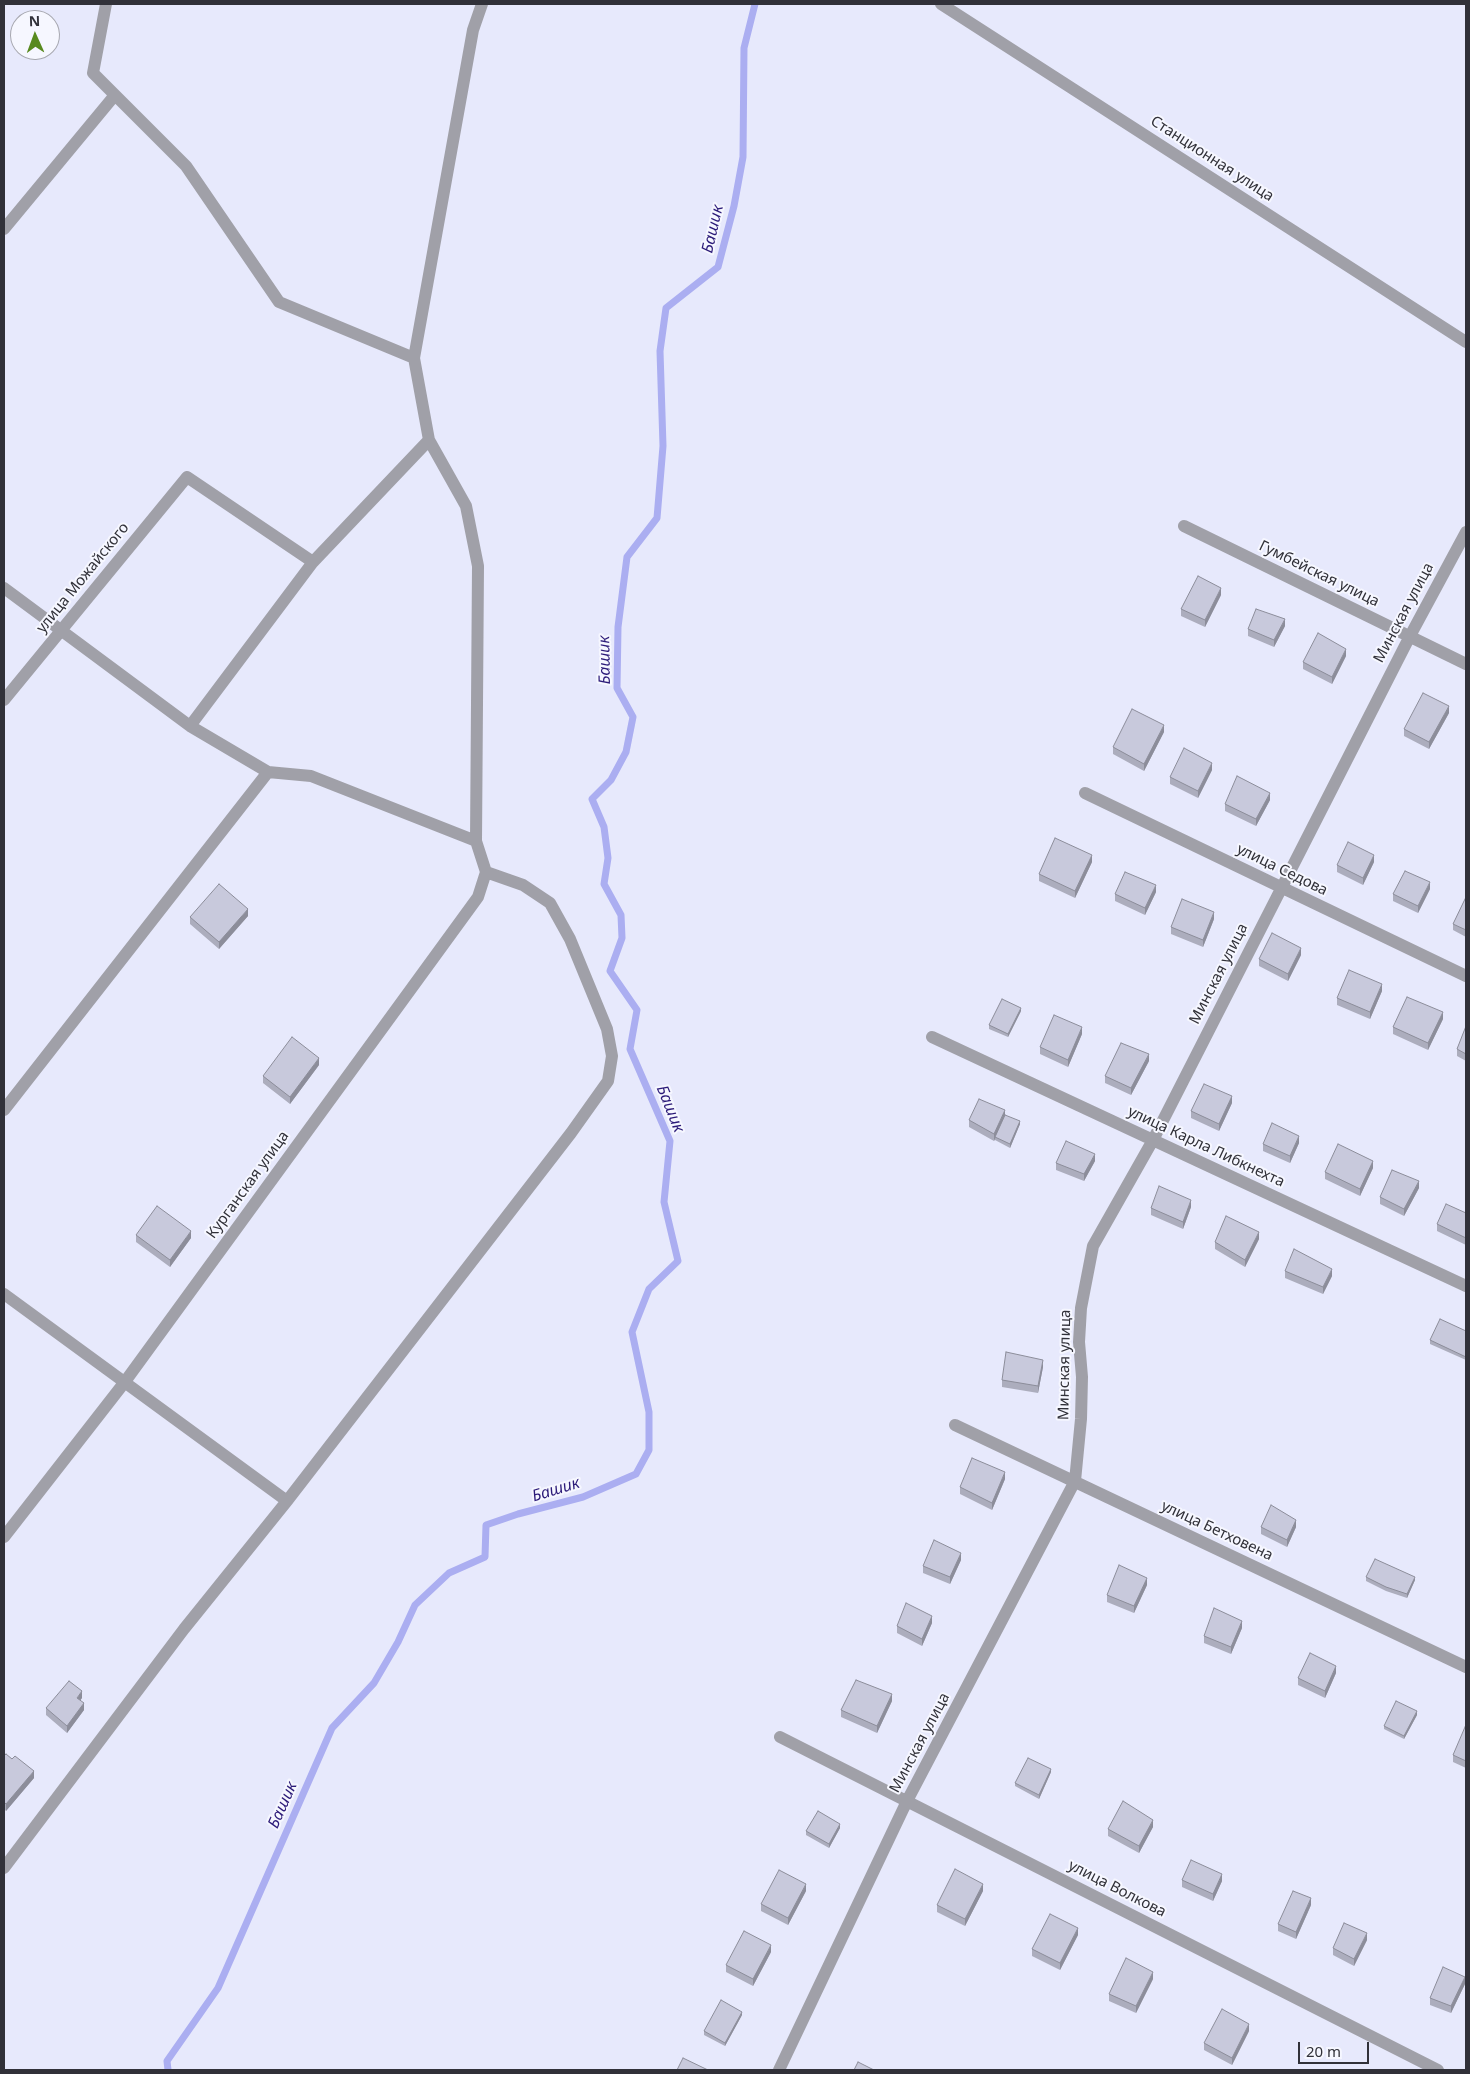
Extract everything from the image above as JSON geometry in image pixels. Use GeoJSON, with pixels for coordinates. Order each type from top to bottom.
{"type":"FeatureCollection","features":[{"type":"Feature","properties":{"kind":"street"},"geometry":{"type":"LineString","coordinates":[[106,4],[93,73],[186,166],[279,302],[414,358]]}},
{"type":"Feature","properties":{"kind":"street"},"geometry":{"type":"LineString","coordinates":[[4,1868],[184,1629],[287,1500],[571,1133],[608,1080],[612,1056],[608,1030],[570,939],[550,903],[523,885],[486,872],[476,840],[478,566],[466,506],[428,440],[414,358],[474,30],[482,4]]}},
{"type":"Feature","properties":{"kind":"street","name":"Станционная улица"},"geometry":{"type":"LineString","coordinates":[[941,4],[1466,342]]}},
{"type":"Feature","properties":{"kind":"street"},"geometry":{"type":"LineString","coordinates":[[4,229],[115,95]]}},
{"type":"Feature","properties":{"kind":"street"},"geometry":{"type":"LineString","coordinates":[[190,726],[313,562],[428,440]]}},
{"type":"Feature","properties":{"kind":"street","name":"улица Можайского"},"geometry":{"type":"LineString","coordinates":[[4,700],[187,477],[313,562]]}},
{"type":"Feature","properties":{"kind":"street","name":"Гумбейская улица"},"geometry":{"type":"LineString","coordinates":[[1184,526],[1466,664]]}},
{"type":"Feature","properties":{"kind":"street","name":"Минская улица"},"geometry":{"type":"LineString","coordinates":[[779,2070],[907,1801],[1075,1481],[1081,1418],[1082,1376],[1079,1342],[1081,1308],[1093,1246],[1153,1140],[1410,636],[1466,532]]}},
{"type":"Feature","properties":{"kind":"street"},"geometry":{"type":"LineString","coordinates":[[4,588],[190,726],[268,772],[311,776],[476,840]]}},
{"type":"Feature","properties":{"kind":"street"},"geometry":{"type":"LineString","coordinates":[[4,1110],[268,772]]}},
{"type":"Feature","properties":{"kind":"street","name":"улица Седова"},"geometry":{"type":"LineString","coordinates":[[1085,793],[1466,976]]}},
{"type":"Feature","properties":{"kind":"street","name":"Курганская улица"},"geometry":{"type":"LineString","coordinates":[[4,1537],[124,1383],[478,898],[486,872]]}},
{"type":"Feature","properties":{"kind":"street","name":"улица Карла Либкнехта"},"geometry":{"type":"LineString","coordinates":[[932,1037],[1466,1286]]}},
{"type":"Feature","properties":{"kind":"street"},"geometry":{"type":"LineString","coordinates":[[4,1294],[287,1500]]}},
{"type":"Feature","properties":{"kind":"street","name":"улица Бетховена"},"geometry":{"type":"LineString","coordinates":[[955,1424],[1466,1667]]}},
{"type":"Feature","properties":{"kind":"street","name":"улица Волкова"},"geometry":{"type":"LineString","coordinates":[[780,1737],[1438,2070]]}},
{"type":"Feature","properties":{"kind":"building"},"geometry":{"type":"Polygon","coordinates":[[[1198,576],[1221,588],[1205,620],[1181,609],[1198,576]]]}},
{"type":"Feature","properties":{"kind":"building"},"geometry":{"type":"Polygon","coordinates":[[[1256,609],[1285,619],[1274,640],[1248,629],[1256,609]]]}},
{"type":"Feature","properties":{"kind":"building"},"geometry":{"type":"Polygon","coordinates":[[[1318,633],[1346,649],[1332,677],[1303,662],[1318,633]]]}},
{"type":"Feature","properties":{"kind":"building"},"geometry":{"type":"Polygon","coordinates":[[[1423,693],[1449,706],[1429,742],[1404,729],[1423,693]]]}},
{"type":"Feature","properties":{"kind":"building"},"geometry":{"type":"Polygon","coordinates":[[[1132,709],[1164,725],[1144,764],[1113,747],[1132,709]]]}},
{"type":"Feature","properties":{"kind":"building"},"geometry":{"type":"Polygon","coordinates":[[[1184,748],[1212,763],[1198,791],[1170,777],[1184,748]]]}},
{"type":"Feature","properties":{"kind":"building"},"geometry":{"type":"Polygon","coordinates":[[[1237,776],[1270,793],[1256,819],[1225,804],[1237,776]]]}},
{"type":"Feature","properties":{"kind":"building"},"geometry":{"type":"Polygon","coordinates":[[[1055,838],[1092,855],[1075,891],[1039,874],[1055,838]]]}},
{"type":"Feature","properties":{"kind":"building"},"geometry":{"type":"Polygon","coordinates":[[[1348,842],[1374,855],[1363,878],[1337,865],[1348,842]]]}},
{"type":"Feature","properties":{"kind":"building"},"geometry":{"type":"Polygon","coordinates":[[[1405,871],[1430,882],[1418,906],[1393,894],[1405,871]]]}},
{"type":"Feature","properties":{"kind":"building"},"geometry":{"type":"Polygon","coordinates":[[[1125,872],[1156,885],[1145,908],[1115,894],[1125,872]]]}},
{"type":"Feature","properties":{"kind":"building"},"geometry":{"type":"Polygon","coordinates":[[[219,884],[248,909],[219,942],[190,917],[219,884]]]}},
{"type":"Feature","properties":{"kind":"building"},"geometry":{"type":"Polygon","coordinates":[[[1466,897],[1466,930],[1453,924],[1466,897]]]}},
{"type":"Feature","properties":{"kind":"building"},"geometry":{"type":"Polygon","coordinates":[[[1182,899],[1214,912],[1203,940],[1171,927],[1182,899]]]}},
{"type":"Feature","properties":{"kind":"building"},"geometry":{"type":"Polygon","coordinates":[[[1272,933],[1301,948],[1288,974],[1259,959],[1272,933]]]}},
{"type":"Feature","properties":{"kind":"building"},"geometry":{"type":"Polygon","coordinates":[[[1349,970],[1382,984],[1370,1012],[1337,998],[1349,970]]]}},
{"type":"Feature","properties":{"kind":"building"},"geometry":{"type":"Polygon","coordinates":[[[1407,997],[1443,1012],[1428,1043],[1393,1027],[1407,997]]]}},
{"type":"Feature","properties":{"kind":"building"},"geometry":{"type":"Polygon","coordinates":[[[1002,999],[1021,1008],[1008,1034],[989,1025],[1002,999]]]}},
{"type":"Feature","properties":{"kind":"building"},"geometry":{"type":"Polygon","coordinates":[[[1054,1015],[1082,1027],[1068,1060],[1040,1047],[1054,1015]]]}},
{"type":"Feature","properties":{"kind":"building"},"geometry":{"type":"Polygon","coordinates":[[[1466,1026],[1466,1054],[1457,1049],[1466,1026]]]}},
{"type":"Feature","properties":{"kind":"building"},"geometry":{"type":"Polygon","coordinates":[[[292,1037],[319,1058],[290,1097],[263,1076],[292,1037]]]}},
{"type":"Feature","properties":{"kind":"building"},"geometry":{"type":"Polygon","coordinates":[[[1121,1043],[1149,1054],[1131,1088],[1105,1076],[1121,1043]]]}},
{"type":"Feature","properties":{"kind":"building"},"geometry":{"type":"Polygon","coordinates":[[[1204,1084],[1232,1096],[1219,1124],[1191,1111],[1204,1084]]]}},
{"type":"Feature","properties":{"kind":"building"},"geometry":{"type":"Polygon","coordinates":[[[979,1099],[1005,1110],[994,1134],[969,1120],[979,1099]]]}},
{"type":"Feature","properties":{"kind":"building"},"geometry":{"type":"Polygon","coordinates":[[[1005,1115],[1020,1121],[1010,1144],[995,1137],[1005,1115]]]}},
{"type":"Feature","properties":{"kind":"building"},"geometry":{"type":"Polygon","coordinates":[[[1272,1123],[1299,1136],[1290,1156],[1263,1144],[1272,1123]]]}},
{"type":"Feature","properties":{"kind":"building"},"geometry":{"type":"Polygon","coordinates":[[[1066,1141],[1095,1154],[1084,1174],[1056,1163],[1066,1141]]]}},
{"type":"Feature","properties":{"kind":"building"},"geometry":{"type":"Polygon","coordinates":[[[1338,1144],[1373,1161],[1360,1189],[1325,1172],[1338,1144]]]}},
{"type":"Feature","properties":{"kind":"building"},"geometry":{"type":"Polygon","coordinates":[[[1392,1170],[1419,1181],[1404,1209],[1380,1197],[1392,1170]]]}},
{"type":"Feature","properties":{"kind":"building"},"geometry":{"type":"Polygon","coordinates":[[[1159,1186],[1191,1200],[1183,1222],[1151,1208],[1159,1186]]]}},
{"type":"Feature","properties":{"kind":"building"},"geometry":{"type":"Polygon","coordinates":[[[1446,1204],[1466,1213],[1466,1238],[1437,1224],[1446,1204]]]}},
{"type":"Feature","properties":{"kind":"building"},"geometry":{"type":"Polygon","coordinates":[[[157,1206],[191,1231],[170,1260],[136,1235],[157,1206]]]}},
{"type":"Feature","properties":{"kind":"building"},"geometry":{"type":"Polygon","coordinates":[[[1226,1216],[1259,1232],[1245,1260],[1215,1242],[1226,1216]]]}},
{"type":"Feature","properties":{"kind":"building"},"geometry":{"type":"Polygon","coordinates":[[[1294,1249],[1332,1269],[1323,1287],[1285,1271],[1294,1249]]]}},
{"type":"Feature","properties":{"kind":"building"},"geometry":{"type":"Polygon","coordinates":[[[1440,1319],[1466,1331],[1466,1357],[1430,1340],[1440,1319]]]}},
{"type":"Feature","properties":{"kind":"building"},"geometry":{"type":"Polygon","coordinates":[[[1006,1352],[1043,1360],[1038,1386],[1002,1380],[1006,1352]]]}},
{"type":"Feature","properties":{"kind":"building"},"geometry":{"type":"Polygon","coordinates":[[[972,1458],[1005,1472],[992,1503],[960,1487],[972,1458]]]}},
{"type":"Feature","properties":{"kind":"building"},"geometry":{"type":"Polygon","coordinates":[[[1271,1505],[1296,1520],[1287,1540],[1261,1527],[1271,1505]]]}},
{"type":"Feature","properties":{"kind":"building"},"geometry":{"type":"Polygon","coordinates":[[[934,1540],[961,1553],[950,1577],[923,1566],[934,1540]]]}},
{"type":"Feature","properties":{"kind":"building"},"geometry":{"type":"Polygon","coordinates":[[[1375,1559],[1415,1577],[1407,1594],[1386,1587],[1366,1577],[1375,1559]]]}},
{"type":"Feature","properties":{"kind":"building"},"geometry":{"type":"Polygon","coordinates":[[[1119,1565],[1147,1578],[1134,1606],[1107,1595],[1119,1565]]]}},
{"type":"Feature","properties":{"kind":"building"},"geometry":{"type":"Polygon","coordinates":[[[906,1603],[932,1616],[922,1639],[897,1626],[906,1603]]]}},
{"type":"Feature","properties":{"kind":"building"},"geometry":{"type":"Polygon","coordinates":[[[1214,1608],[1242,1621],[1231,1647],[1204,1636],[1214,1608]]]}},
{"type":"Feature","properties":{"kind":"building"},"geometry":{"type":"Polygon","coordinates":[[[1310,1653],[1336,1666],[1325,1691],[1298,1678],[1310,1653]]]}},
{"type":"Feature","properties":{"kind":"building"},"geometry":{"type":"Polygon","coordinates":[[[856,1680],[892,1694],[877,1726],[841,1710],[856,1680]]]}},
{"type":"Feature","properties":{"kind":"building"},"geometry":{"type":"Polygon","coordinates":[[[69,1681],[82,1691],[77,1698],[84,1703],[67,1726],[46,1708],[69,1681]]]}},
{"type":"Feature","properties":{"kind":"building"},"geometry":{"type":"Polygon","coordinates":[[[1396,1701],[1417,1711],[1404,1736],[1384,1726],[1396,1701]]]}},
{"type":"Feature","properties":{"kind":"building"},"geometry":{"type":"Polygon","coordinates":[[[1466,1728],[1466,1761],[1453,1755],[1466,1728]]]}},
{"type":"Feature","properties":{"kind":"building"},"geometry":{"type":"Polygon","coordinates":[[[6,1754],[12,1759],[15,1756],[34,1771],[6,1804],[4,1802],[4,1756],[6,1754]]]}},
{"type":"Feature","properties":{"kind":"building"},"geometry":{"type":"Polygon","coordinates":[[[1028,1758],[1051,1769],[1039,1795],[1015,1783],[1028,1758]]]}},
{"type":"Feature","properties":{"kind":"building"},"geometry":{"type":"Polygon","coordinates":[[[1123,1801],[1153,1820],[1139,1846],[1108,1829],[1123,1801]]]}},
{"type":"Feature","properties":{"kind":"building"},"geometry":{"type":"Polygon","coordinates":[[[818,1811],[840,1824],[829,1844],[806,1831],[818,1811]]]}},
{"type":"Feature","properties":{"kind":"building"},"geometry":{"type":"Polygon","coordinates":[[[1191,1860],[1222,1874],[1213,1894],[1182,1880],[1191,1860]]]}},
{"type":"Feature","properties":{"kind":"building"},"geometry":{"type":"Polygon","coordinates":[[[955,1869],[983,1884],[965,1919],[937,1905],[955,1869]]]}},
{"type":"Feature","properties":{"kind":"building"},"geometry":{"type":"Polygon","coordinates":[[[779,1870],[806,1884],[788,1918],[761,1904],[779,1870]]]}},
{"type":"Feature","properties":{"kind":"building"},"geometry":{"type":"Polygon","coordinates":[[[1293,1891],[1311,1898],[1296,1932],[1278,1924],[1293,1891]]]}},
{"type":"Feature","properties":{"kind":"building"},"geometry":{"type":"Polygon","coordinates":[[[1050,1914],[1078,1928],[1060,1963],[1032,1949],[1050,1914]]]}},
{"type":"Feature","properties":{"kind":"building"},"geometry":{"type":"Polygon","coordinates":[[[1344,1923],[1367,1933],[1354,1959],[1333,1948],[1344,1923]]]}},
{"type":"Feature","properties":{"kind":"building"},"geometry":{"type":"Polygon","coordinates":[[[744,1931],[771,1945],[753,1979],[726,1965],[744,1931]]]}},
{"type":"Feature","properties":{"kind":"building"},"geometry":{"type":"Polygon","coordinates":[[[1126,1958],[1153,1972],[1136,2006],[1109,1994],[1126,1958]]]}},
{"type":"Feature","properties":{"kind":"building"},"geometry":{"type":"Polygon","coordinates":[[[1443,1967],[1465,1977],[1451,2006],[1430,1998],[1443,1967]]]}},
{"type":"Feature","properties":{"kind":"building"},"geometry":{"type":"Polygon","coordinates":[[[721,2000],[742,2012],[725,2043],[704,2031],[721,2000]]]}},
{"type":"Feature","properties":{"kind":"building"},"geometry":{"type":"Polygon","coordinates":[[[1222,2009],[1249,2024],[1232,2058],[1204,2043],[1222,2009]]]}},
{"type":"Feature","properties":{"kind":"building"},"geometry":{"type":"Polygon","coordinates":[[[683,2058],[708,2070],[677,2070],[683,2058]]]}},
{"type":"Feature","properties":{"kind":"building"},"geometry":{"type":"Polygon","coordinates":[[[858,2062],[874,2070],[854,2070],[858,2062]]]}},
{"type":"Feature","properties":{"kind":"waterway","name":"Башик"},"geometry":{"type":"LineString","coordinates":[[168,2070],[167,2061],[218,1988],[332,1728],[374,1683],[398,1642],[415,1605],[449,1573],[485,1557],[486,1525],[518,1514],[583,1497],[636,1474],[649,1450],[649,1412],[632,1332],[649,1289],[678,1261],[664,1202],[670,1141],[630,1049],[637,1010],[610,971],[622,938],[621,915],[604,884],[608,858],[604,827],[592,799],[611,780],[626,752],[633,717],[617,688],[618,627],[627,557],[657,518],[663,446],[660,351],[666,308],[718,267],[734,206],[743,157],[744,48],[755,4]]}}]}
